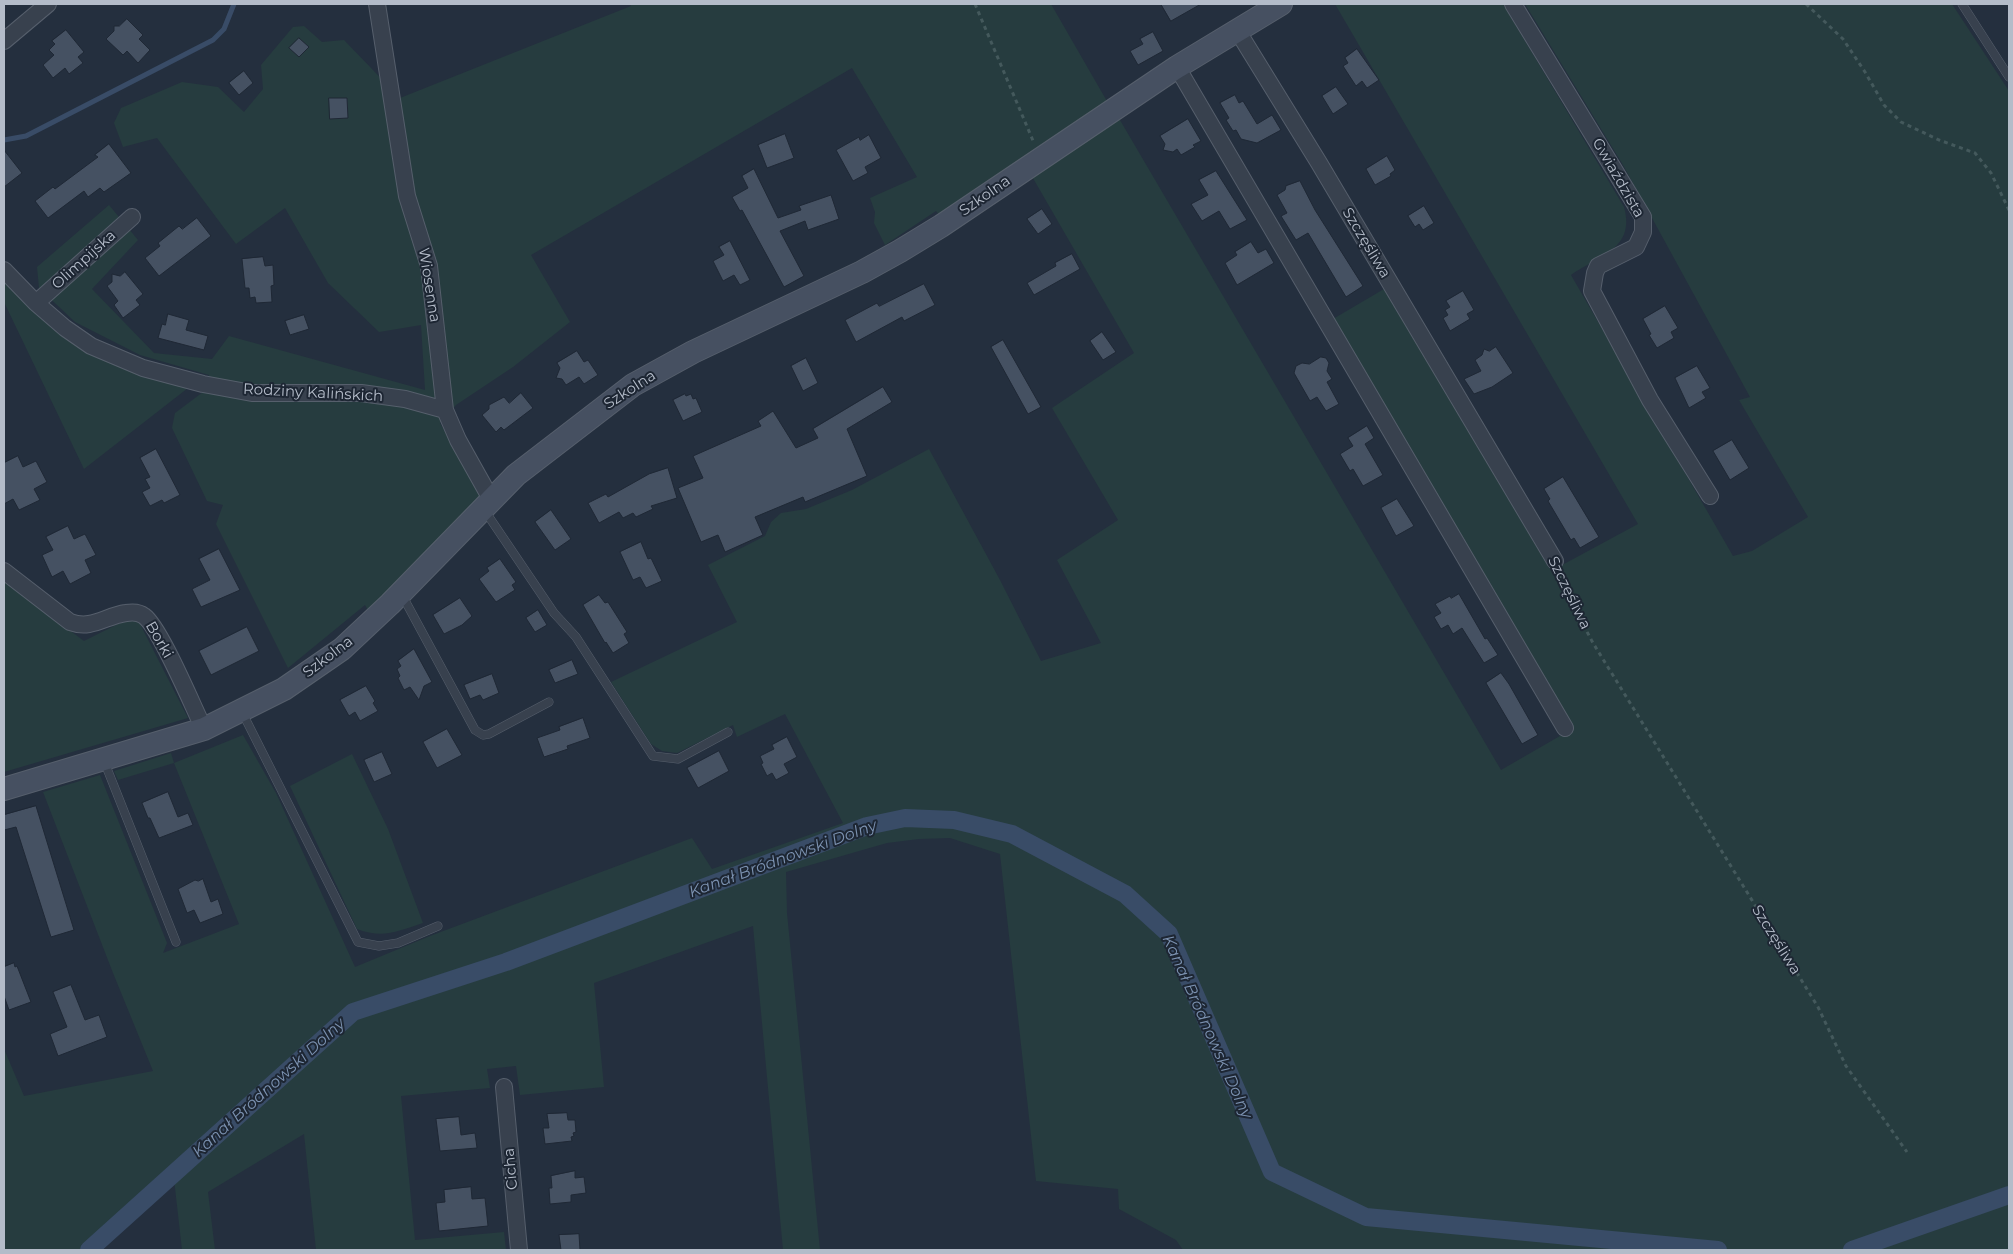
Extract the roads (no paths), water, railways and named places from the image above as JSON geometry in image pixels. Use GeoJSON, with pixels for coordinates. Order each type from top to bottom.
{"type":"FeatureCollection","features":[{"type":"Feature","properties":{"kind":"street"},"geometry":{"type":"LineString","coordinates":[[4,42],[48,4]]}},
{"type":"Feature","properties":{"kind":"street","name":"Wiosenna"},"geometry":{"type":"LineString","coordinates":[[377,4],[407,196],[430,266],[446,410],[487,503]]}},
{"type":"Feature","properties":{"kind":"street","name":"Szkolna"},"geometry":{"type":"LineString","coordinates":[[4,789],[204,729],[284,689],[342,649],[401,593],[516,475],[633,385],[694,352],[862,272],[941,226],[1177,67],[1281,4]]}},
{"type":"Feature","properties":{"kind":"street","name":"Gwiaździsta"},"geometry":{"type":"LineString","coordinates":[[1513,4],[1643,217],[1644,232],[1636,247],[1598,266],[1592,291],[1650,400],[1710,496]]}},
{"type":"Feature","properties":{"kind":"street","name":"Szczęśliwa"},"geometry":{"type":"LineString","coordinates":[[1237,30],[1319,163],[1555,562]]}},
{"type":"Feature","properties":{"kind":"street"},"geometry":{"type":"LineString","coordinates":[[1177,67],[1565,728]]}},
{"type":"Feature","properties":{"kind":"street","name":"Olimpijska"},"geometry":{"type":"LineString","coordinates":[[36,303],[132,217]]}},
{"type":"Feature","properties":{"kind":"street","name":"Rodziny Kalińskich"},"geometry":{"type":"LineString","coordinates":[[4,270],[36,303],[65,328],[91,346],[143,368],[169,376],[252,393],[362,393],[405,399],[446,410]]}},
{"type":"Feature","properties":{"kind":"street","name":"Borki"},"geometry":{"type":"LineString","coordinates":[[4,570],[70,622],[77,625],[93,624],[127,612],[138,613],[145,617],[158,634],[204,729]]}},
{"type":"Feature","properties":{"kind":"street","name":"Cicha"},"geometry":{"type":"LineString","coordinates":[[504,1087],[518,1250]]}},
{"type":"Feature","properties":{"kind":"lane"},"geometry":{"type":"LineString","coordinates":[[1962,4],[2009,77]]}},
{"type":"Feature","properties":{"kind":"lane"},"geometry":{"type":"LineString","coordinates":[[487,503],[554,613],[576,637],[653,756],[678,759],[728,732]]}},
{"type":"Feature","properties":{"kind":"lane"},"geometry":{"type":"LineString","coordinates":[[401,593],[475,730],[483,734],[489,734],[549,702]]}},
{"type":"Feature","properties":{"kind":"lane"},"geometry":{"type":"LineString","coordinates":[[241,710],[358,942],[379,946],[398,942],[438,926]]}},
{"type":"Feature","properties":{"kind":"lane"},"geometry":{"type":"LineString","coordinates":[[103,759],[176,942]]}},
{"type":"Feature","properties":{"kind":"waterway"},"geometry":{"type":"LineString","coordinates":[[4,140],[26,136],[213,40],[224,29],[234,4]]}},
{"type":"Feature","properties":{"kind":"waterway","name":"Kanał Bródnowski Dolny"},"geometry":{"type":"LineString","coordinates":[[89,1250],[353,1012],[506,962],[867,826],[905,818],[954,820],[1012,834],[1125,894],[1169,934],[1272,1172],[1366,1217],[1718,1250]]}},
{"type":"Feature","properties":{"kind":"waterway","name":"Kanał Bródnowski Dolny"},"geometry":{"type":"LineString","coordinates":[[1852,1250],[2009,1195]]}}]}
